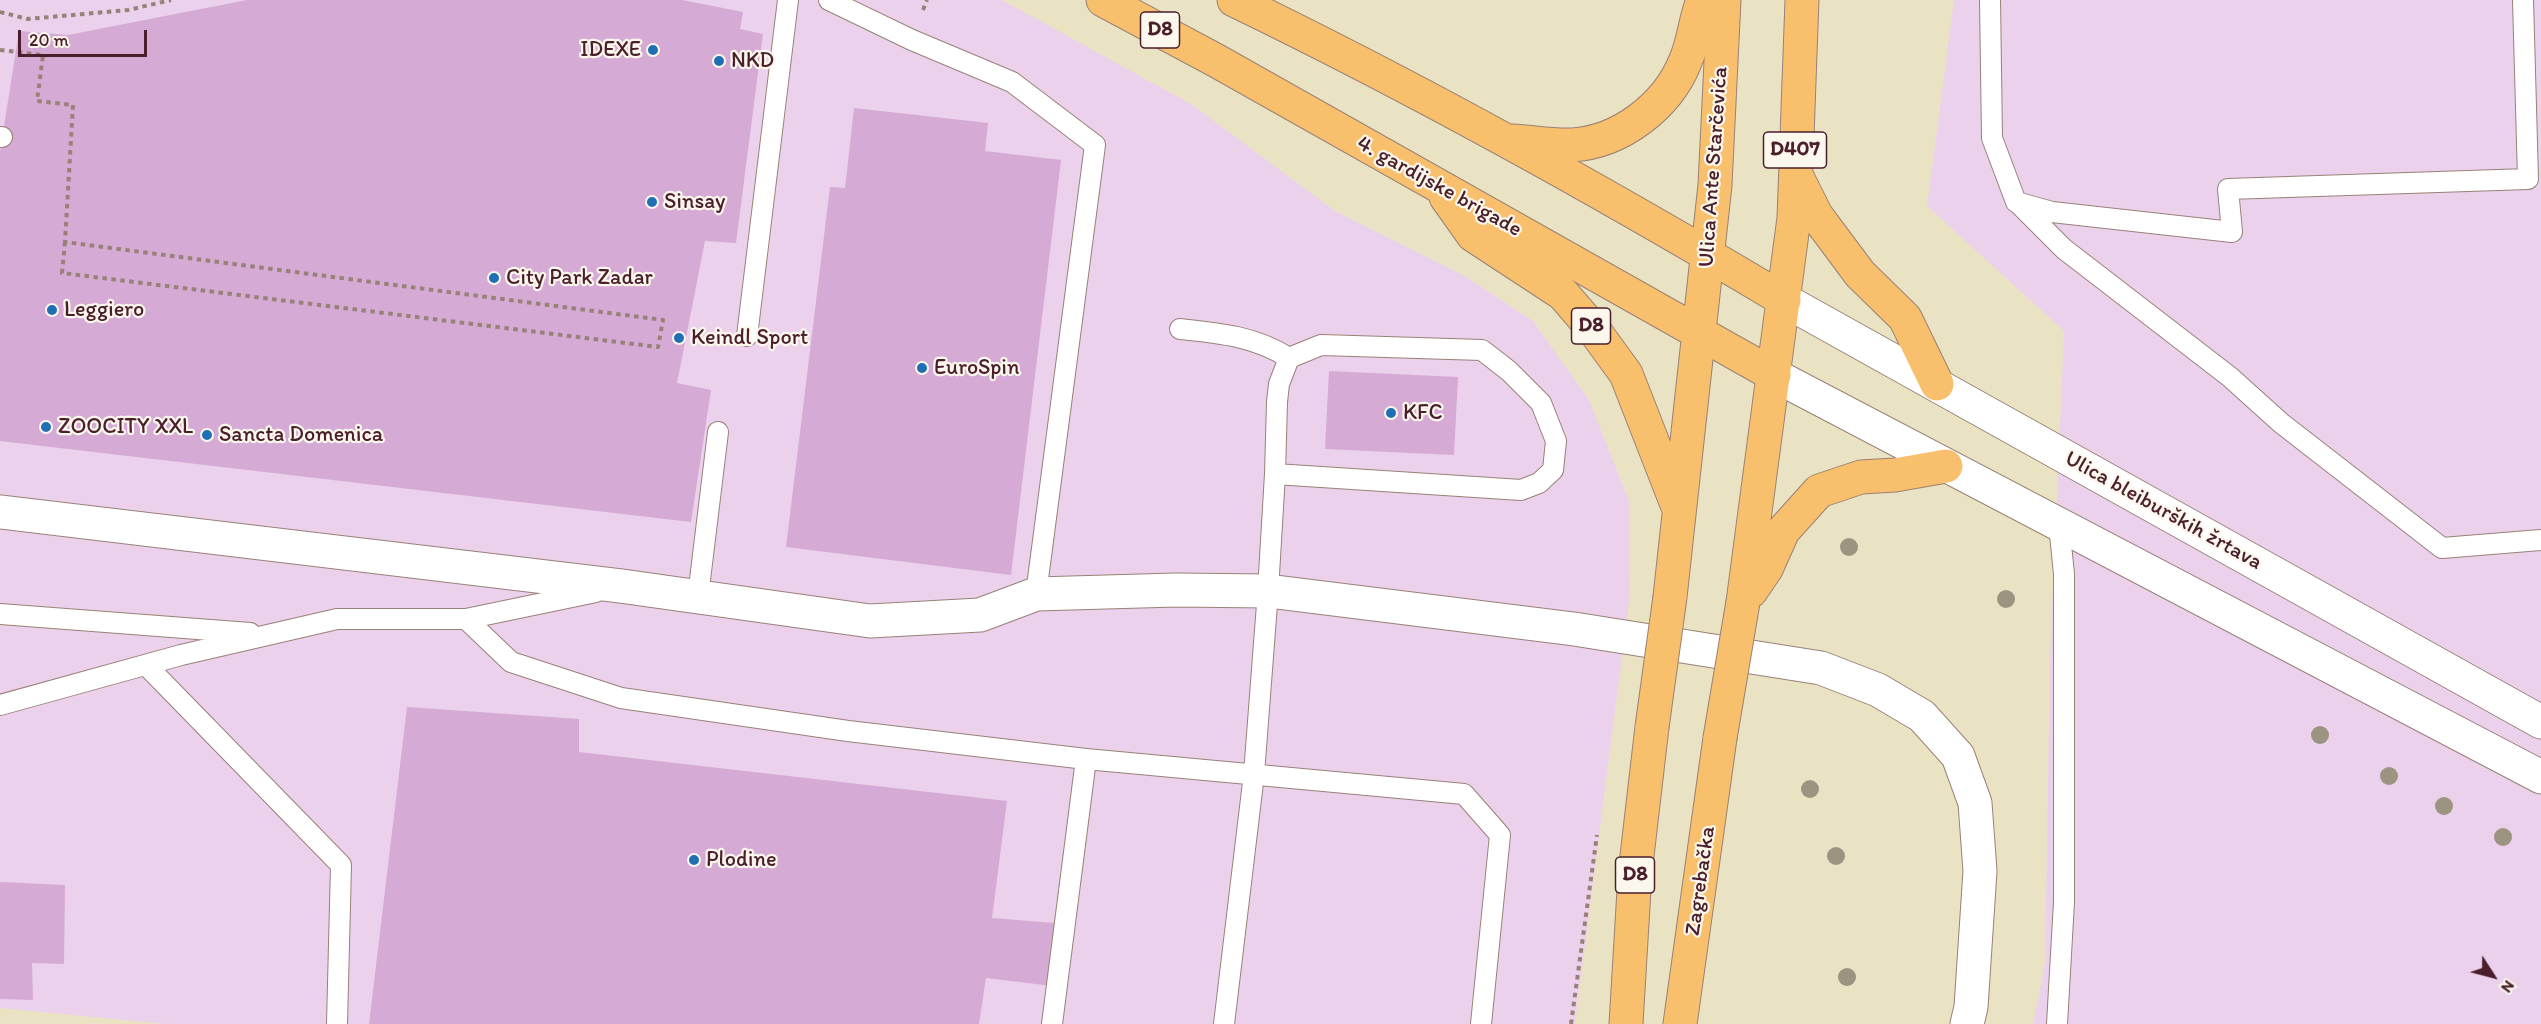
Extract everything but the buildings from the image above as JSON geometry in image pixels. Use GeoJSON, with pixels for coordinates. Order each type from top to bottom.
{"type":"FeatureCollection","features":[{"type":"Feature","properties":{"kind":"main road","name":"4. gardijske brigade"},"geometry":{"type":"LineString","coordinates":[[1103,0],[1227,67],[1774,375]]}},
{"type":"Feature","properties":{"kind":"main road"},"geometry":{"type":"LineString","coordinates":[[1234,0],[1311,37],[1503,140],[1784,300],[1774,375]]}},
{"type":"Feature","properties":{"kind":"main road"},"geometry":{"type":"LineString","coordinates":[[1503,140],[1573,145],[1606,138],[1635,124],[1674,83],[1686,61],[1703,0]]}},
{"type":"Feature","properties":{"kind":"main road","name":"Ulica Ante Starčevića"},"geometry":{"type":"LineString","coordinates":[[1700,334],[1716,185],[1724,0]]}},
{"type":"Feature","properties":{"kind":"main road","name":"D407"},"geometry":{"type":"LineString","coordinates":[[1784,300],[1794,218],[1802,0]]}},
{"type":"Feature","properties":{"kind":"main road"},"geometry":{"type":"LineString","coordinates":[[1794,171],[1816,215],[1860,274],[1905,318],[1937,384]]}},
{"type":"Feature","properties":{"kind":"main road","name":"D8"},"geometry":{"type":"LineString","coordinates":[[1440,188],[1473,235],[1563,294],[1594,330],[1626,374],[1680,511]]}},
{"type":"Feature","properties":{"kind":"main road","name":"D8"},"geometry":{"type":"LineString","coordinates":[[1626,1024],[1635,873],[1700,334]]}},
{"type":"Feature","properties":{"kind":"main road","name":"Zagrebačka"},"geometry":{"type":"LineString","coordinates":[[1680,1024],[1720,738],[1743,602],[1774,375]]}},
{"type":"Feature","properties":{"kind":"main road"},"geometry":{"type":"LineString","coordinates":[[1743,602],[1766,568],[1783,531],[1819,491],[1862,477],[1895,475],[1946,466]]}},
{"type":"Feature","properties":{"kind":"street","name":"Ulica bleiburških žrtava"},"geometry":{"type":"LineString","coordinates":[[1784,300],[2541,722]]}},
{"type":"Feature","properties":{"kind":"street"},"geometry":{"type":"LineString","coordinates":[[1774,375],[2541,777]]}},
{"type":"Feature","properties":{"kind":"street"},"geometry":{"type":"LineString","coordinates":[[0,512],[621,586],[870,621],[980,615],[1036,594],[1176,590],[1268,591],[1574,628],[1821,668],[1878,690],[1922,716],[1958,756],[1976,803],[1980,871],[1971,1007],[1967,1024]]}},
{"type":"Feature","properties":{"kind":"lane"},"geometry":{"type":"LineString","coordinates":[[747,336],[788,0]]}},
{"type":"Feature","properties":{"kind":"lane"},"geometry":{"type":"LineString","coordinates":[[830,0],[912,40],[1012,82],[1095,145],[1036,594]]}},
{"type":"Feature","properties":{"kind":"lane"},"geometry":{"type":"LineString","coordinates":[[1990,0],[1992,138],[2016,202],[2064,249],[2230,377],[2280,423],[2442,548],[2541,540]]}},
{"type":"Feature","properties":{"kind":"lane"},"geometry":{"type":"LineString","coordinates":[[2016,202],[2052,212],[2232,232],[2228,189],[2528,179],[2523,0]]}},
{"type":"Feature","properties":{"kind":"lane"},"geometry":{"type":"LineString","coordinates":[[1180,329],[1250,339],[1272,347],[1289,357]]}},
{"type":"Feature","properties":{"kind":"lane"},"geometry":{"type":"LineString","coordinates":[[1224,1024],[1254,774],[1268,591],[1277,402],[1279,384],[1289,357],[1321,345],[1482,350],[1509,371],[1541,403],[1556,441],[1553,470],[1539,483],[1521,490],[1275,474]]}},
{"type":"Feature","properties":{"kind":"lane"},"geometry":{"type":"LineString","coordinates":[[698,596],[718,432]]}},
{"type":"Feature","properties":{"kind":"lane"},"geometry":{"type":"LineString","coordinates":[[2057,1024],[2064,902],[2064,574],[2059,525]]}},
{"type":"Feature","properties":{"kind":"lane"},"geometry":{"type":"LineString","coordinates":[[0,705],[146,665],[338,619],[466,619],[621,586]]}},
{"type":"Feature","properties":{"kind":"lane"},"geometry":{"type":"LineString","coordinates":[[0,614],[270,635]]}},
{"type":"Feature","properties":{"kind":"lane"},"geometry":{"type":"LineString","coordinates":[[466,619],[511,662],[621,698],[848,731],[1086,759],[1464,794],[1500,835],[1481,1024]]}},
{"type":"Feature","properties":{"kind":"lane"},"geometry":{"type":"LineString","coordinates":[[146,665],[341,865],[337,1024]]}},
{"type":"Feature","properties":{"kind":"lane"},"geometry":{"type":"LineString","coordinates":[[1052,1024],[1086,759]]}},
{"type":"Feature","properties":{"kind":"path"},"geometry":{"type":"LineString","coordinates":[[0,12],[28,18],[128,10],[171,0]]}},
{"type":"Feature","properties":{"kind":"path"},"geometry":{"type":"LineString","coordinates":[[0,50],[43,55],[37,101],[73,105],[62,273],[658,347],[663,320],[65,242]]}},
{"type":"Feature","properties":{"kind":"path"},"geometry":{"type":"LineString","coordinates":[[1570,1024],[1598,824]]}},
{"type":"Feature","properties":{"kind":"shaded area"},"geometry":{"type":"Polygon","coordinates":[[[0,0],[1002,0],[1191,104],[1335,211],[1465,276],[1533,321],[1589,400],[1629,501],[1630,594],[1575,1024],[165,1024],[0,1008],[0,0]]]}},
{"type":"Feature","properties":{"kind":"shaded area"},"geometry":{"type":"Polygon","coordinates":[[[1954,0],[2541,0],[2541,1024],[2033,1024],[2045,963],[2050,656],[2064,331],[1927,206],[1954,0]]]}},
{"type":"Feature","properties":{"kind":"place","name":"IDEXE"},"geometry":{"type":"Point","coordinates":[653,50]}},
{"type":"Feature","properties":{"kind":"place","name":"NKD"},"geometry":{"type":"Point","coordinates":[719,61]}},
{"type":"Feature","properties":{"kind":"place","name":"Sinsay"},"geometry":{"type":"Point","coordinates":[652,202]}},
{"type":"Feature","properties":{"kind":"place","name":"City Park Zadar"},"geometry":{"type":"Point","coordinates":[494,278]}},
{"type":"Feature","properties":{"kind":"place","name":"Leggiero"},"geometry":{"type":"Point","coordinates":[52,310]}},
{"type":"Feature","properties":{"kind":"place","name":"Keindl Sport"},"geometry":{"type":"Point","coordinates":[679,338]}},
{"type":"Feature","properties":{"kind":"place","name":"EuroSpin"},"geometry":{"type":"Point","coordinates":[922,368]}},
{"type":"Feature","properties":{"kind":"place","name":"KFC"},"geometry":{"type":"Point","coordinates":[1391,413]}},
{"type":"Feature","properties":{"kind":"place","name":"ZOOCITY XXL"},"geometry":{"type":"Point","coordinates":[46,427]}},
{"type":"Feature","properties":{"kind":"place","name":"Sancta Domenica"},"geometry":{"type":"Point","coordinates":[207,435]}},
{"type":"Feature","properties":{"kind":"place","name":"Plodine"},"geometry":{"type":"Point","coordinates":[694,860]}}]}
